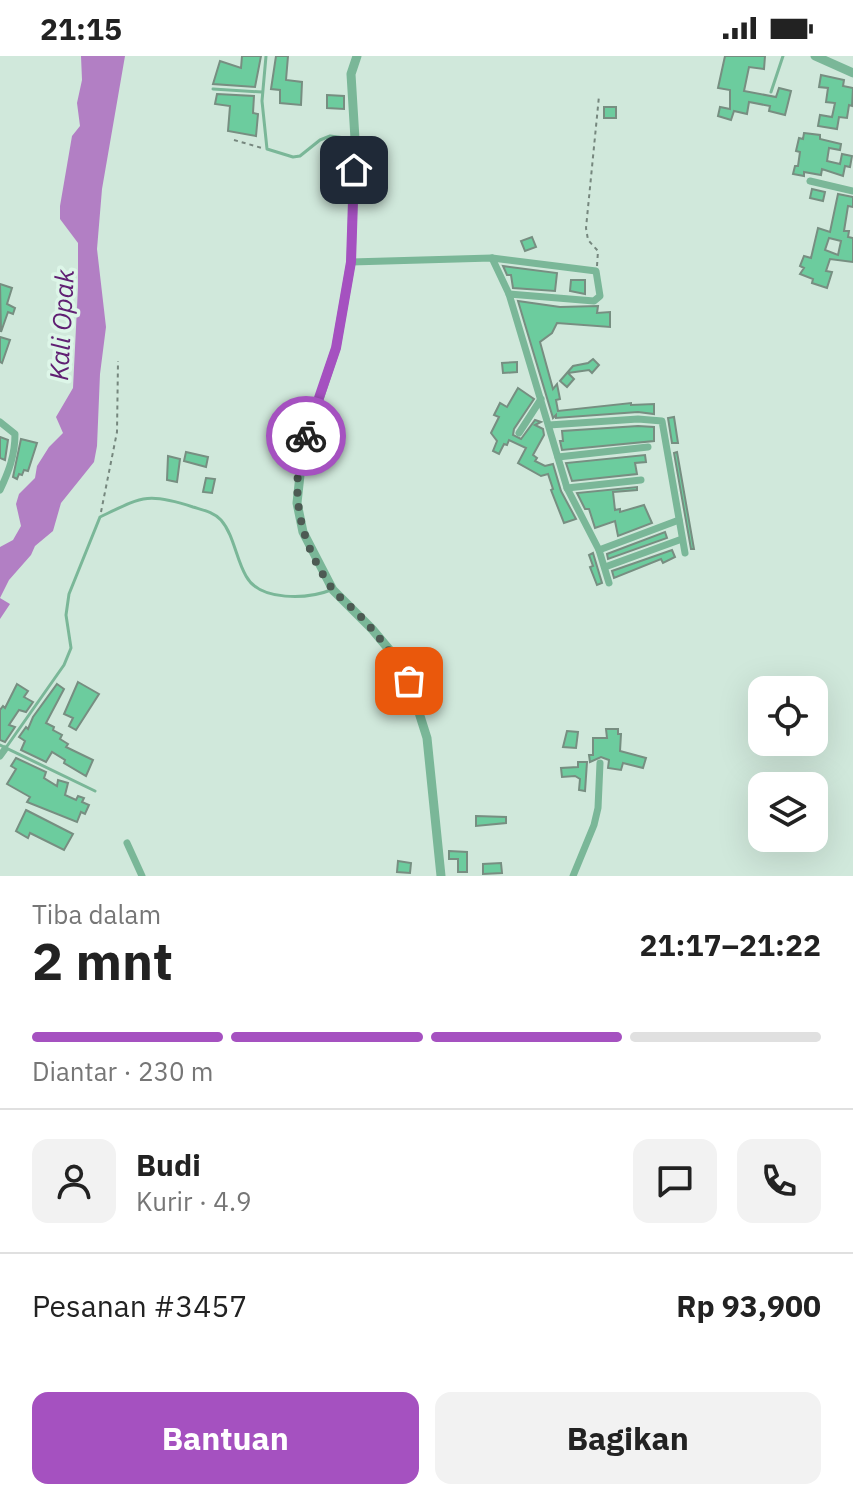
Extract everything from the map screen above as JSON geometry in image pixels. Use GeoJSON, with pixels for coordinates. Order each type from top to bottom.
{"type":"FeatureCollection","features":[{"type":"Feature","properties":{"kind":"street"},"geometry":{"type":"LineString","coordinates":[[357,56],[351,74],[355,139],[351,262],[336,348],[303,447],[297,503],[303,532],[333,590],[372,629],[409,681],[427,738],[441,876]]}},
{"type":"Feature","properties":{"kind":"street"},"geometry":{"type":"LineString","coordinates":[[815,56],[853,73]]}},
{"type":"Feature","properties":{"kind":"street"},"geometry":{"type":"LineString","coordinates":[[810,181],[853,191]]}},
{"type":"Feature","properties":{"kind":"street"},"geometry":{"type":"LineString","coordinates":[[351,262],[492,258],[596,271],[600,296],[596,300],[509,294]]}},
{"type":"Feature","properties":{"kind":"street"},"geometry":{"type":"LineString","coordinates":[[492,258],[509,294],[567,488],[599,550],[609,583]]}},
{"type":"Feature","properties":{"kind":"street"},"geometry":{"type":"LineString","coordinates":[[519,433],[541,399]]}},
{"type":"Feature","properties":{"kind":"street"},"geometry":{"type":"LineString","coordinates":[[549,425],[638,419],[662,421],[685,553]]}},
{"type":"Feature","properties":{"kind":"street"},"geometry":{"type":"LineString","coordinates":[[0,422],[15,434],[15,448],[0,490]]}},
{"type":"Feature","properties":{"kind":"street"},"geometry":{"type":"LineString","coordinates":[[558,457],[648,447]]}},
{"type":"Feature","properties":{"kind":"street"},"geometry":{"type":"LineString","coordinates":[[567,488],[641,480]]}},
{"type":"Feature","properties":{"kind":"street"},"geometry":{"type":"LineString","coordinates":[[599,550],[679,520]]}},
{"type":"Feature","properties":{"kind":"street"},"geometry":{"type":"LineString","coordinates":[[605,567],[682,539]]}},
{"type":"Feature","properties":{"kind":"street"},"geometry":{"type":"LineString","coordinates":[[573,876],[594,825],[600,763]]}},
{"type":"Feature","properties":{"kind":"street"},"geometry":{"type":"LineString","coordinates":[[127,843],[142,876]]}},
{"type":"Feature","properties":{"kind":"lane"},"geometry":{"type":"LineString","coordinates":[[266,56],[262,92],[267,149],[293,157],[300,156],[330,136],[355,139]]}},
{"type":"Feature","properties":{"kind":"lane"},"geometry":{"type":"LineString","coordinates":[[771,92],[783,56]]}},
{"type":"Feature","properties":{"kind":"lane"},"geometry":{"type":"LineString","coordinates":[[213,89],[262,92]]}},
{"type":"Feature","properties":{"kind":"lane"},"geometry":{"type":"LineString","coordinates":[[95,791],[2,750],[71,648],[66,615],[69,594],[100,517],[138,499],[164,497],[217,515],[223,522],[243,571],[253,585],[294,598],[333,590]]}},
{"type":"Feature","properties":{"kind":"path"},"geometry":{"type":"LineString","coordinates":[[596,271],[598,251],[588,240],[586,228],[599,96]]}},
{"type":"Feature","properties":{"kind":"path"},"geometry":{"type":"LineString","coordinates":[[234,140],[267,149]]}},
{"type":"Feature","properties":{"kind":"path"},"geometry":{"type":"LineString","coordinates":[[100,517],[117,432],[118,361]]}},
{"type":"Feature","properties":{"kind":"shaded area"},"geometry":{"type":"Polygon","coordinates":[[[81,56],[125,56],[102,189],[97,249],[106,327],[94,462],[61,503],[53,531],[35,546],[9,580],[0,598],[0,547],[13,540],[21,526],[16,504],[19,494],[35,478],[37,466],[63,433],[56,417],[73,388],[78,243],[60,219],[60,206],[72,136],[80,126],[77,103],[82,80],[81,56]]]}},
{"type":"Feature","properties":{"kind":"shaded area"},"geometry":{"type":"Polygon","coordinates":[[[0,598],[10,604],[0,619],[0,598]]]}},
{"type":"Feature","properties":{"kind":"building"},"geometry":{"type":"Polygon","coordinates":[[[242,56],[261,56],[255,87],[213,84],[220,61],[241,68],[242,56]]]}},
{"type":"Feature","properties":{"kind":"building"},"geometry":{"type":"Polygon","coordinates":[[[276,56],[288,56],[286,80],[302,82],[301,105],[280,103],[280,90],[271,89],[276,56]]]}},
{"type":"Feature","properties":{"kind":"building"},"geometry":{"type":"Polygon","coordinates":[[[725,56],[765,56],[764,69],[749,67],[744,91],[776,97],[779,88],[791,91],[785,115],[769,111],[770,106],[749,102],[747,114],[734,111],[731,120],[718,116],[720,107],[730,109],[730,90],[718,88],[725,56]]]}},
{"type":"Feature","properties":{"kind":"building"},"geometry":{"type":"Polygon","coordinates":[[[821,75],[844,80],[843,86],[853,88],[852,106],[849,105],[847,118],[839,117],[837,129],[818,126],[820,115],[832,117],[835,103],[826,102],[828,88],[819,87],[821,75]]]}},
{"type":"Feature","properties":{"kind":"building"},"geometry":{"type":"Polygon","coordinates":[[[217,94],[254,96],[253,113],[258,114],[256,136],[228,131],[230,106],[215,104],[217,94]]]}},
{"type":"Feature","properties":{"kind":"building"},"geometry":{"type":"Polygon","coordinates":[[[327,95],[344,96],[344,109],[327,108],[327,95]]]}},
{"type":"Feature","properties":{"kind":"building"},"geometry":{"type":"Polygon","coordinates":[[[604,107],[616,107],[616,118],[604,118],[604,107]]]}},
{"type":"Feature","properties":{"kind":"building"},"geometry":{"type":"Polygon","coordinates":[[[804,133],[820,135],[820,139],[841,144],[840,150],[829,148],[827,161],[840,164],[842,154],[852,156],[850,167],[845,166],[843,176],[822,169],[821,175],[793,174],[795,166],[798,166],[800,152],[796,151],[799,138],[803,139],[804,133]]]}},
{"type":"Feature","properties":{"kind":"building"},"geometry":{"type":"Polygon","coordinates":[[[812,189],[825,192],[823,201],[810,198],[812,189]]]}},
{"type":"Feature","properties":{"kind":"building"},"geometry":{"type":"Polygon","coordinates":[[[838,194],[853,197],[853,207],[848,206],[844,231],[849,231],[848,237],[853,238],[853,262],[830,259],[826,271],[832,272],[827,288],[812,283],[813,279],[800,274],[804,268],[800,266],[804,256],[811,258],[818,228],[830,232],[838,194]],[[829,238],[825,250],[838,255],[841,241],[829,238]]]}},
{"type":"Feature","properties":{"kind":"building"},"geometry":{"type":"Polygon","coordinates":[[[532,237],[536,247],[525,251],[521,241],[532,237]]]}},
{"type":"Feature","properties":{"kind":"building"},"geometry":{"type":"Polygon","coordinates":[[[503,266],[557,273],[555,291],[513,288],[511,275],[507,275],[503,266]]]}},
{"type":"Feature","properties":{"kind":"building"},"geometry":{"type":"Polygon","coordinates":[[[571,280],[585,280],[585,294],[570,291],[571,280]]]}},
{"type":"Feature","properties":{"kind":"building"},"geometry":{"type":"Polygon","coordinates":[[[0,284],[12,288],[7,304],[15,308],[13,314],[8,312],[1,332],[0,284]]]}},
{"type":"Feature","properties":{"kind":"building"},"geometry":{"type":"Polygon","coordinates":[[[518,301],[560,307],[598,306],[597,313],[610,312],[610,327],[557,323],[552,333],[540,342],[553,389],[557,384],[560,399],[556,400],[558,411],[631,403],[654,404],[654,414],[638,412],[556,418],[556,415],[553,418],[518,301]]]}},
{"type":"Feature","properties":{"kind":"building"},"geometry":{"type":"Polygon","coordinates":[[[0,337],[10,340],[2,363],[0,362],[0,337]]]}},
{"type":"Feature","properties":{"kind":"building"},"geometry":{"type":"Polygon","coordinates":[[[593,359],[599,365],[592,373],[589,370],[568,373],[574,379],[567,387],[560,381],[573,366],[593,359]]]}},
{"type":"Feature","properties":{"kind":"building"},"geometry":{"type":"Polygon","coordinates":[[[517,362],[517,372],[503,373],[502,363],[517,362]]]}},
{"type":"Feature","properties":{"kind":"building"},"geometry":{"type":"Polygon","coordinates":[[[518,388],[534,399],[513,435],[521,439],[535,420],[541,422],[535,425],[543,429],[544,435],[533,455],[537,458],[535,461],[545,466],[553,464],[561,491],[576,519],[564,523],[548,474],[541,476],[518,463],[526,448],[509,440],[499,454],[493,451],[497,441],[491,433],[499,417],[494,415],[500,403],[507,407],[518,388]]]}},
{"type":"Feature","properties":{"kind":"building"},"geometry":{"type":"Polygon","coordinates":[[[674,417],[678,443],[672,443],[668,418],[674,417]]]}},
{"type":"Feature","properties":{"kind":"building"},"geometry":{"type":"Polygon","coordinates":[[[654,427],[654,441],[562,450],[562,431],[654,427]]]}},
{"type":"Feature","properties":{"kind":"building"},"geometry":{"type":"Polygon","coordinates":[[[0,437],[8,440],[5,460],[0,458],[0,437]]]}},
{"type":"Feature","properties":{"kind":"building"},"geometry":{"type":"Polygon","coordinates":[[[21,439],[37,443],[28,471],[24,470],[17,479],[13,477],[21,439]]]}},
{"type":"Feature","properties":{"kind":"building"},"geometry":{"type":"Polygon","coordinates":[[[186,452],[208,457],[206,467],[184,461],[186,452]]]}},
{"type":"Feature","properties":{"kind":"building"},"geometry":{"type":"Polygon","coordinates":[[[677,452],[694,549],[691,549],[674,453],[677,452]]]}},
{"type":"Feature","properties":{"kind":"building"},"geometry":{"type":"Polygon","coordinates":[[[645,455],[646,462],[635,463],[637,474],[572,481],[566,463],[645,455]]]}},
{"type":"Feature","properties":{"kind":"building"},"geometry":{"type":"Polygon","coordinates":[[[168,456],[180,459],[177,482],[167,480],[168,456]]]}},
{"type":"Feature","properties":{"kind":"building"},"geometry":{"type":"Polygon","coordinates":[[[206,478],[215,479],[212,493],[203,492],[206,478]]]}},
{"type":"Feature","properties":{"kind":"building"},"geometry":{"type":"Polygon","coordinates":[[[637,487],[637,490],[613,492],[615,510],[620,509],[620,512],[644,505],[652,523],[618,536],[615,521],[595,528],[589,509],[585,509],[577,493],[637,487]]]}},
{"type":"Feature","properties":{"kind":"building"},"geometry":{"type":"Polygon","coordinates":[[[665,532],[667,538],[608,559],[607,554],[665,532]]]}},
{"type":"Feature","properties":{"kind":"building"},"geometry":{"type":"Polygon","coordinates":[[[672,550],[675,557],[663,563],[661,559],[614,578],[612,571],[672,550]]]}},
{"type":"Feature","properties":{"kind":"building"},"geometry":{"type":"Polygon","coordinates":[[[593,553],[602,583],[597,585],[590,567],[593,566],[589,555],[593,553]]]}},
{"type":"Feature","properties":{"kind":"building"},"geometry":{"type":"Polygon","coordinates":[[[78,682],[99,694],[76,730],[69,726],[73,718],[64,714],[78,682]]]}},
{"type":"Feature","properties":{"kind":"building"},"geometry":{"type":"Polygon","coordinates":[[[17,684],[28,691],[24,697],[33,702],[26,712],[19,710],[9,725],[15,727],[5,742],[0,740],[0,710],[3,706],[5,708],[17,684]]]}},
{"type":"Feature","properties":{"kind":"building"},"geometry":{"type":"Polygon","coordinates":[[[57,684],[64,689],[46,723],[62,735],[60,739],[68,744],[66,747],[93,760],[86,776],[52,752],[46,762],[21,750],[25,741],[19,737],[26,727],[28,729],[57,684]]]}},
{"type":"Feature","properties":{"kind":"building"},"geometry":{"type":"Polygon","coordinates":[[[606,729],[618,729],[618,734],[621,734],[620,751],[646,758],[643,768],[623,763],[621,770],[608,768],[609,760],[601,757],[590,762],[593,738],[607,738],[606,729]]]}},
{"type":"Feature","properties":{"kind":"building"},"geometry":{"type":"Polygon","coordinates":[[[567,731],[578,732],[576,748],[563,747],[567,731]]]}},
{"type":"Feature","properties":{"kind":"building"},"geometry":{"type":"Polygon","coordinates":[[[16,758],[46,772],[44,778],[57,786],[58,780],[68,783],[65,795],[76,800],[78,796],[84,798],[82,802],[89,805],[85,814],[81,812],[77,822],[27,802],[30,797],[7,784],[16,769],[11,766],[16,758]]]}},
{"type":"Feature","properties":{"kind":"building"},"geometry":{"type":"Polygon","coordinates":[[[578,762],[587,762],[585,791],[579,790],[580,779],[575,776],[562,777],[561,768],[578,767],[578,762]]]}},
{"type":"Feature","properties":{"kind":"building"},"geometry":{"type":"Polygon","coordinates":[[[26,810],[73,834],[64,850],[30,833],[28,838],[16,831],[26,810]]]}},
{"type":"Feature","properties":{"kind":"building"},"geometry":{"type":"Polygon","coordinates":[[[476,816],[506,817],[506,823],[476,826],[476,816]]]}},
{"type":"Feature","properties":{"kind":"building"},"geometry":{"type":"Polygon","coordinates":[[[449,851],[467,852],[467,872],[458,872],[458,859],[449,859],[449,851]]]}},
{"type":"Feature","properties":{"kind":"building"},"geometry":{"type":"Polygon","coordinates":[[[398,861],[411,863],[410,873],[397,872],[398,861]]]}},
{"type":"Feature","properties":{"kind":"building"},"geometry":{"type":"Polygon","coordinates":[[[501,863],[502,873],[483,874],[483,864],[501,863]]]}},
{"type":"Feature","properties":{"kind":"way so far"},"geometry":{"type":"LineString","coordinates":[[306,436],[297,486],[299,521],[303,532],[333,590],[372,629],[409,681]]}},
{"type":"Feature","properties":{"kind":"route"},"geometry":{"type":"LineString","coordinates":[[306,436],[336,348],[351,262],[354,170]]}},
{"type":"Feature","properties":{"kind":"water label","name":"Kali Opak"},"geometry":{"type":"Point","coordinates":[61,325]}}]}
